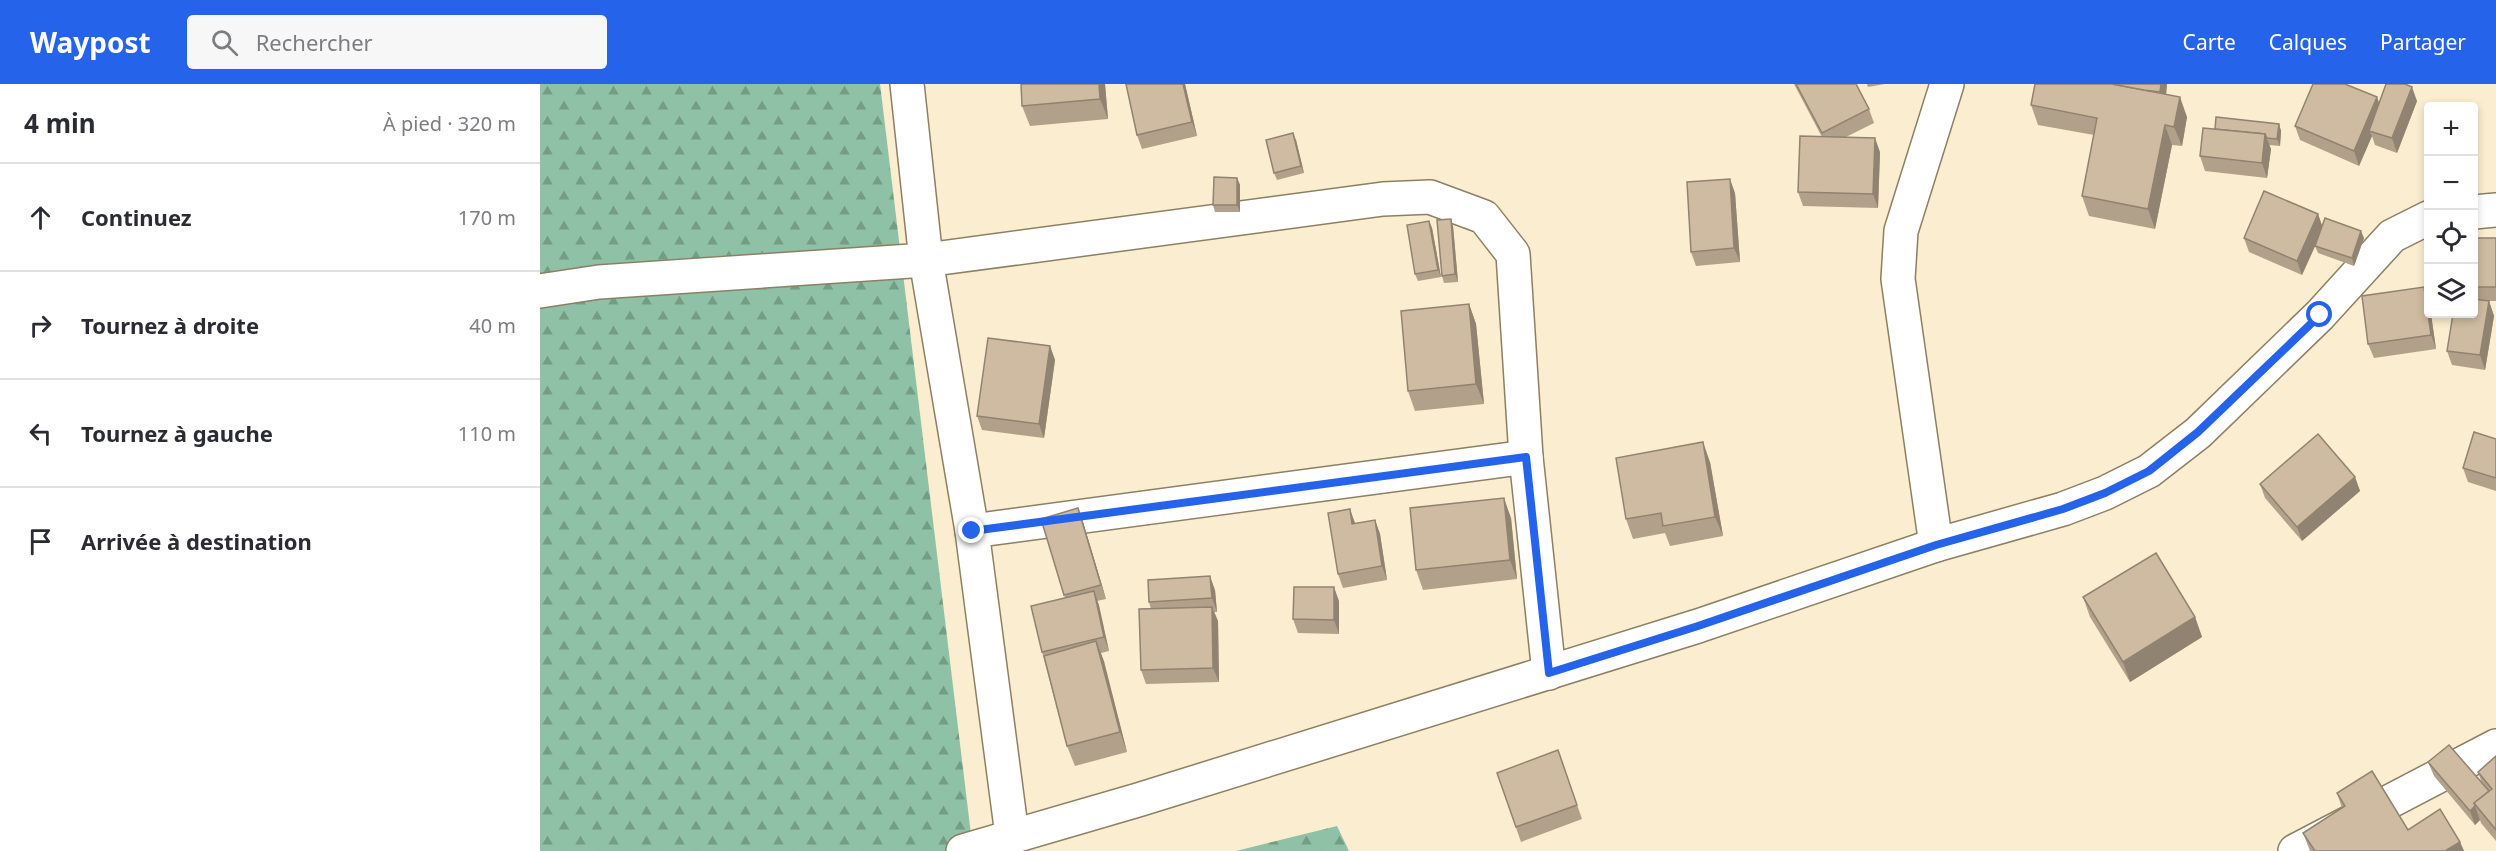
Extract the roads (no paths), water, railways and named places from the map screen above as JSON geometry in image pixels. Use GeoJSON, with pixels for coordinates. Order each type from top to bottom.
{"type":"FeatureCollection","features":[{"type":"Feature","properties":{"kind":"street"},"geometry":{"type":"LineString","coordinates":[[907,84],[926,260],[972,531],[1012,835]]}},
{"type":"Feature","properties":{"kind":"street"},"geometry":{"type":"LineString","coordinates":[[1936,545],[1898,279],[1901,231],[1947,84]]}},
{"type":"Feature","properties":{"kind":"street"},"geometry":{"type":"LineString","coordinates":[[540,291],[599,282],[926,260],[1383,199],[1430,197],[1484,217],[1513,254],[1526,457],[1549,673]]}},
{"type":"Feature","properties":{"kind":"street"},"geometry":{"type":"LineString","coordinates":[[2478,212],[2496,210]]}},
{"type":"Feature","properties":{"kind":"street"},"geometry":{"type":"LineString","coordinates":[[963,851],[1549,673],[1698,626],[1936,545],[2063,509],[2105,493],[2149,471],[2198,432],[2252,383],[2320,315],[2392,236],[2424,220]]}},
{"type":"Feature","properties":{"kind":"street"},"geometry":{"type":"LineString","coordinates":[[972,531],[1526,457]]}},
{"type":"Feature","properties":{"kind":"street"},"geometry":{"type":"LineString","coordinates":[[2295,851],[2496,746]]}}]}
